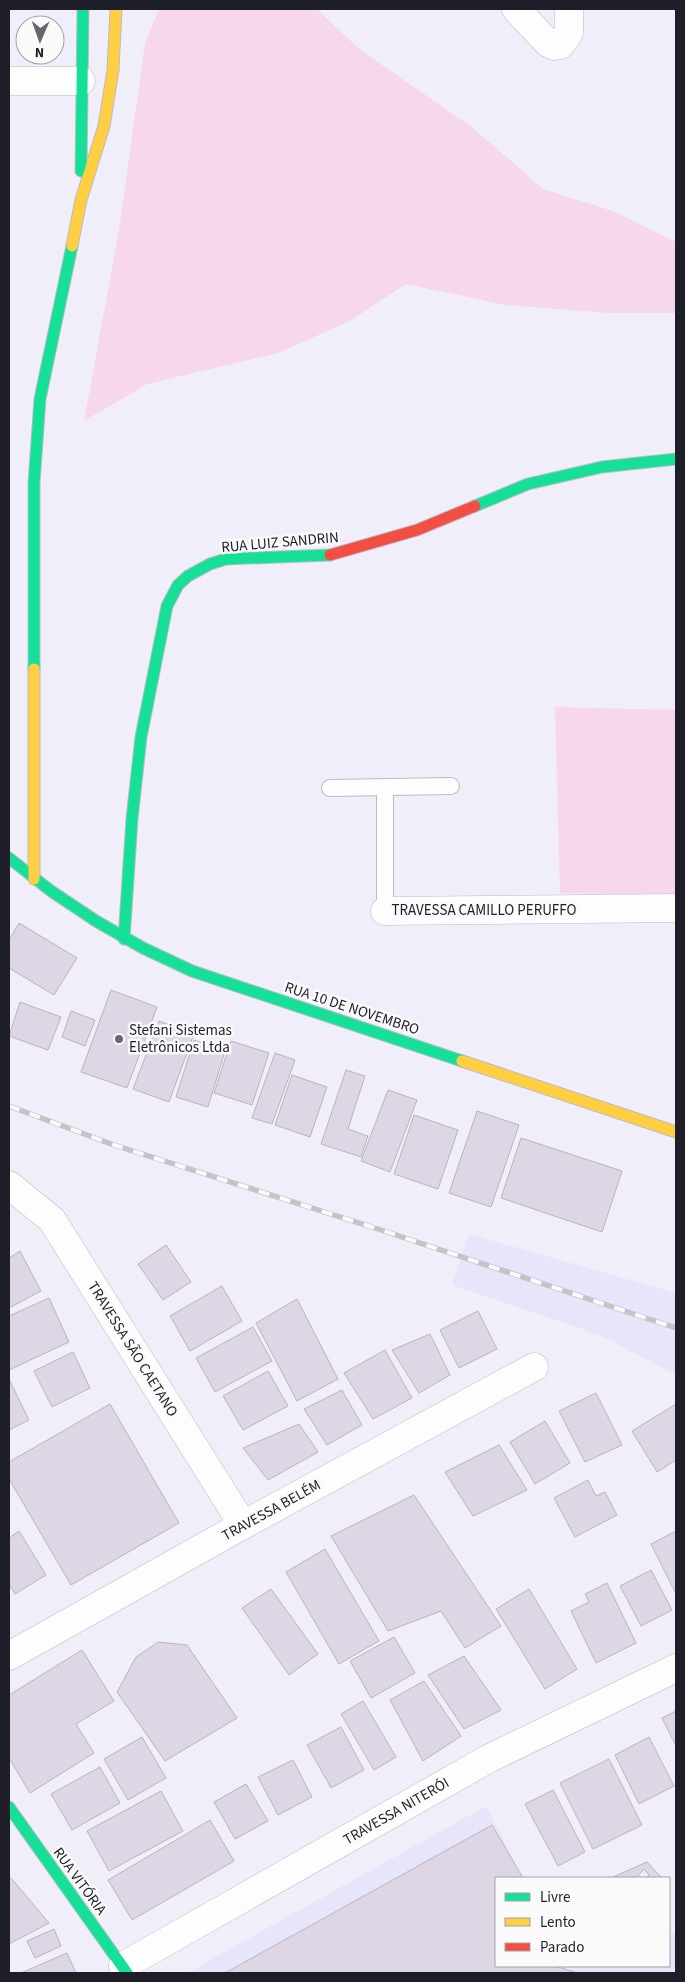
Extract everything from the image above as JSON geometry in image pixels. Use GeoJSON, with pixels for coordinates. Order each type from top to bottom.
{"type":"FeatureCollection","features":[{"type":"Feature","properties":{"kind":"street"},"geometry":{"type":"LineString","coordinates":[[82,200],[81,81],[83,9]]}},
{"type":"Feature","properties":{"kind":"street"},"geometry":{"type":"LineString","coordinates":[[34,879],[34,483],[40,399],[82,200],[104,126],[113,70],[116,9]]}},
{"type":"Feature","properties":{"kind":"street"},"geometry":{"type":"LineString","coordinates":[[516,9],[548,43],[554,46],[560,45],[569,33],[569,9]]}},
{"type":"Feature","properties":{"kind":"street"},"geometry":{"type":"LineString","coordinates":[[9,81],[81,81]]}},
{"type":"Feature","properties":{"kind":"street","name":"RUA LUIZ SANDRIN"},"geometry":{"type":"LineString","coordinates":[[124,939],[132,819],[142,728],[167,606],[178,585],[188,576],[210,564],[226,559],[332,556],[417,530],[528,484],[602,467],[676,458]]}},
{"type":"Feature","properties":{"kind":"street","name":"RUA 10 DE NOVEMBRO"},"geometry":{"type":"LineString","coordinates":[[9,858],[34,879],[124,939],[192,971],[676,1132]]}},
{"type":"Feature","properties":{"kind":"street","name":"TRAVESSA CAMILLO PERUFFO"},"geometry":{"type":"LineString","coordinates":[[385,911],[676,908]]}},
{"type":"Feature","properties":{"kind":"street","name":"TRAVESSA SÃO CAETANO"},"geometry":{"type":"LineString","coordinates":[[9,1185],[52,1220],[243,1525]]}},
{"type":"Feature","properties":{"kind":"street","name":"TRAVESSA BELÉM"},"geometry":{"type":"LineString","coordinates":[[9,1656],[243,1525],[534,1367]]}},
{"type":"Feature","properties":{"kind":"street","name":"TRAVESSA NITERÓI"},"geometry":{"type":"LineString","coordinates":[[125,1970],[488,1759],[676,1668]]}},
{"type":"Feature","properties":{"kind":"street","name":"RUA VITÓRIA"},"geometry":{"type":"LineString","coordinates":[[9,1806],[125,1970]]}},
{"type":"Feature","properties":{"kind":"lane"},"geometry":{"type":"LineString","coordinates":[[330,788],[451,786]]}},
{"type":"Feature","properties":{"kind":"lane","name":"TRAVESSA CAMILLO PERUFFO"},"geometry":{"type":"LineString","coordinates":[[385,788],[385,911]]}},
{"type":"Feature","properties":{"kind":"shaded area"},"geometry":{"type":"Polygon","coordinates":[[[159,9],[317,9],[358,48],[473,128],[543,189],[613,211],[676,242],[676,313],[608,313],[505,305],[406,284],[348,322],[278,353],[147,384],[84,421],[119,230],[145,43],[159,9]]]}},
{"type":"Feature","properties":{"kind":"shaded area"},"geometry":{"type":"Polygon","coordinates":[[[555,707],[676,710],[675,895],[560,893],[555,707]]]}},
{"type":"Feature","properties":{"kind":"shaded area"},"geometry":{"type":"Polygon","coordinates":[[[469,1234],[676,1293],[676,1375],[602,1336],[452,1285],[469,1234]]]}},
{"type":"Feature","properties":{"kind":"shaded area"},"geometry":{"type":"Polygon","coordinates":[[[486,1806],[522,1877],[495,1877],[495,1967],[670,1967],[670,1932],[676,1935],[676,1973],[187,1973],[486,1806]]]}},
{"type":"Feature","properties":{"kind":"building"},"geometry":{"type":"Polygon","coordinates":[[[19,923],[77,958],[54,995],[9,968],[9,940],[19,923]]]}},
{"type":"Feature","properties":{"kind":"building","name":"Stefani Sistemas Eletrônicos Ltda"},"geometry":{"type":"Polygon","coordinates":[[[111,990],[157,1007],[127,1088],[81,1072],[111,990]]]}},
{"type":"Feature","properties":{"kind":"building"},"geometry":{"type":"Polygon","coordinates":[[[20,1002],[61,1017],[48,1050],[9,1036],[20,1002]]]}},
{"type":"Feature","properties":{"kind":"building"},"geometry":{"type":"Polygon","coordinates":[[[71,1011],[95,1020],[85,1046],[62,1037],[71,1011]]]}},
{"type":"Feature","properties":{"kind":"building"},"geometry":{"type":"Polygon","coordinates":[[[159,1021],[194,1034],[169,1102],[133,1089],[159,1021]]]}},
{"type":"Feature","properties":{"kind":"building"},"geometry":{"type":"Polygon","coordinates":[[[194,1040],[225,1051],[208,1107],[176,1097],[194,1040]]]}},
{"type":"Feature","properties":{"kind":"building"},"geometry":{"type":"Polygon","coordinates":[[[231,1041],[269,1053],[252,1105],[214,1093],[231,1041]]]}},
{"type":"Feature","properties":{"kind":"building"},"geometry":{"type":"Polygon","coordinates":[[[275,1053],[295,1060],[272,1124],[252,1118],[275,1053]]]}},
{"type":"Feature","properties":{"kind":"building"},"geometry":{"type":"Polygon","coordinates":[[[346,1070],[365,1076],[348,1129],[368,1136],[361,1157],[321,1144],[346,1070]]]}},
{"type":"Feature","properties":{"kind":"building"},"geometry":{"type":"Polygon","coordinates":[[[292,1075],[327,1087],[310,1137],[275,1125],[292,1075]]]}},
{"type":"Feature","properties":{"kind":"building"},"geometry":{"type":"Polygon","coordinates":[[[388,1090],[417,1100],[390,1172],[361,1161],[388,1090]]]}},
{"type":"Feature","properties":{"kind":"building"},"geometry":{"type":"Polygon","coordinates":[[[477,1111],[519,1125],[491,1207],[449,1193],[477,1111]]]}},
{"type":"Feature","properties":{"kind":"building"},"geometry":{"type":"Polygon","coordinates":[[[414,1115],[458,1130],[438,1189],[394,1174],[414,1115]]]}},
{"type":"Feature","properties":{"kind":"building"},"geometry":{"type":"Polygon","coordinates":[[[521,1138],[622,1171],[602,1232],[501,1198],[521,1138]]]}},
{"type":"Feature","properties":{"kind":"building"},"geometry":{"type":"Polygon","coordinates":[[[166,1245],[191,1282],[163,1300],[138,1264],[166,1245]]]}},
{"type":"Feature","properties":{"kind":"building"},"geometry":{"type":"Polygon","coordinates":[[[20,1251],[41,1291],[9,1308],[9,1258],[20,1251]]]}},
{"type":"Feature","properties":{"kind":"building"},"geometry":{"type":"Polygon","coordinates":[[[222,1286],[242,1321],[190,1351],[170,1316],[222,1286]]]}},
{"type":"Feature","properties":{"kind":"building"},"geometry":{"type":"Polygon","coordinates":[[[49,1298],[69,1342],[9,1370],[9,1316],[49,1298]]]}},
{"type":"Feature","properties":{"kind":"building"},"geometry":{"type":"Polygon","coordinates":[[[297,1299],[338,1379],[297,1401],[256,1323],[297,1299]]]}},
{"type":"Feature","properties":{"kind":"building"},"geometry":{"type":"Polygon","coordinates":[[[478,1311],[497,1349],[459,1368],[440,1330],[478,1311]]]}},
{"type":"Feature","properties":{"kind":"building"},"geometry":{"type":"Polygon","coordinates":[[[253,1327],[272,1361],[215,1392],[196,1358],[253,1327]]]}},
{"type":"Feature","properties":{"kind":"building"},"geometry":{"type":"Polygon","coordinates":[[[430,1334],[450,1375],[419,1393],[392,1350],[430,1334]]]}},
{"type":"Feature","properties":{"kind":"building"},"geometry":{"type":"Polygon","coordinates":[[[385,1350],[412,1398],[373,1419],[344,1373],[385,1350]]]}},
{"type":"Feature","properties":{"kind":"building"},"geometry":{"type":"Polygon","coordinates":[[[73,1352],[90,1388],[52,1407],[34,1371],[73,1352]]]}},
{"type":"Feature","properties":{"kind":"building"},"geometry":{"type":"Polygon","coordinates":[[[268,1371],[288,1406],[243,1430],[223,1396],[268,1371]]]}},
{"type":"Feature","properties":{"kind":"building"},"geometry":{"type":"Polygon","coordinates":[[[9,1379],[29,1420],[9,1430],[9,1379]]]}},
{"type":"Feature","properties":{"kind":"building"},"geometry":{"type":"Polygon","coordinates":[[[342,1390],[362,1425],[327,1445],[304,1409],[342,1390]]]}},
{"type":"Feature","properties":{"kind":"building"},"geometry":{"type":"Polygon","coordinates":[[[596,1393],[622,1445],[585,1462],[559,1411],[596,1393]]]}},
{"type":"Feature","properties":{"kind":"building"},"geometry":{"type":"Polygon","coordinates":[[[110,1404],[179,1523],[71,1585],[9,1479],[9,1462],[110,1404]]]}},
{"type":"Feature","properties":{"kind":"building"},"geometry":{"type":"Polygon","coordinates":[[[676,1404],[676,1460],[657,1472],[632,1431],[676,1404]]]}},
{"type":"Feature","properties":{"kind":"building"},"geometry":{"type":"Polygon","coordinates":[[[545,1421],[570,1463],[535,1484],[510,1442],[545,1421]]]}},
{"type":"Feature","properties":{"kind":"building"},"geometry":{"type":"Polygon","coordinates":[[[299,1424],[318,1452],[268,1480],[243,1448],[299,1424]]]}},
{"type":"Feature","properties":{"kind":"building"},"geometry":{"type":"Polygon","coordinates":[[[499,1445],[527,1490],[473,1516],[445,1472],[499,1445]]]}},
{"type":"Feature","properties":{"kind":"building"},"geometry":{"type":"Polygon","coordinates":[[[588,1480],[596,1496],[605,1492],[617,1515],[575,1537],[554,1498],[588,1480]]]}},
{"type":"Feature","properties":{"kind":"building"},"geometry":{"type":"Polygon","coordinates":[[[414,1495],[501,1626],[465,1648],[441,1611],[388,1631],[331,1536],[414,1495]]]}},
{"type":"Feature","properties":{"kind":"building"},"geometry":{"type":"Polygon","coordinates":[[[19,1531],[46,1575],[15,1594],[9,1584],[9,1538],[19,1531]]]}},
{"type":"Feature","properties":{"kind":"building"},"geometry":{"type":"Polygon","coordinates":[[[676,1531],[676,1594],[651,1544],[676,1531]]]}},
{"type":"Feature","properties":{"kind":"building"},"geometry":{"type":"Polygon","coordinates":[[[325,1549],[379,1641],[339,1664],[286,1572],[325,1549]]]}},
{"type":"Feature","properties":{"kind":"building"},"geometry":{"type":"Polygon","coordinates":[[[651,1570],[672,1610],[641,1626],[620,1586],[651,1570]]]}},
{"type":"Feature","properties":{"kind":"building"},"geometry":{"type":"Polygon","coordinates":[[[607,1583],[636,1643],[596,1663],[571,1611],[589,1602],[585,1594],[607,1583]]]}},
{"type":"Feature","properties":{"kind":"building"},"geometry":{"type":"Polygon","coordinates":[[[271,1589],[318,1654],[289,1675],[242,1608],[271,1589]]]}},
{"type":"Feature","properties":{"kind":"building"},"geometry":{"type":"Polygon","coordinates":[[[529,1589],[577,1669],[545,1689],[496,1609],[529,1589]]]}},
{"type":"Feature","properties":{"kind":"building"},"geometry":{"type":"Polygon","coordinates":[[[394,1637],[415,1673],[371,1698],[350,1661],[394,1637]]]}},
{"type":"Feature","properties":{"kind":"building"},"geometry":{"type":"Polygon","coordinates":[[[158,1642],[187,1645],[237,1718],[165,1761],[117,1692],[136,1657],[158,1642]]]}},
{"type":"Feature","properties":{"kind":"building"},"geometry":{"type":"Polygon","coordinates":[[[82,1650],[114,1701],[76,1724],[94,1753],[30,1793],[9,1758],[9,1695],[82,1650]]]}},
{"type":"Feature","properties":{"kind":"building"},"geometry":{"type":"Polygon","coordinates":[[[464,1656],[501,1710],[464,1729],[428,1675],[464,1656]]]}},
{"type":"Feature","properties":{"kind":"building"},"geometry":{"type":"Polygon","coordinates":[[[424,1681],[461,1736],[423,1761],[390,1700],[424,1681]]]}},
{"type":"Feature","properties":{"kind":"building"},"geometry":{"type":"Polygon","coordinates":[[[363,1701],[396,1757],[374,1770],[341,1714],[363,1701]]]}},
{"type":"Feature","properties":{"kind":"building"},"geometry":{"type":"Polygon","coordinates":[[[676,1711],[676,1746],[662,1718],[676,1711]]]}},
{"type":"Feature","properties":{"kind":"building"},"geometry":{"type":"Polygon","coordinates":[[[341,1727],[364,1770],[331,1788],[307,1745],[341,1727]]]}},
{"type":"Feature","properties":{"kind":"building"},"geometry":{"type":"Polygon","coordinates":[[[142,1737],[166,1778],[128,1800],[104,1759],[142,1737]]]}},
{"type":"Feature","properties":{"kind":"building"},"geometry":{"type":"Polygon","coordinates":[[[649,1737],[674,1786],[639,1804],[615,1755],[649,1737]]]}},
{"type":"Feature","properties":{"kind":"building"},"geometry":{"type":"Polygon","coordinates":[[[609,1759],[642,1825],[593,1849],[560,1783],[609,1759]]]}},
{"type":"Feature","properties":{"kind":"building"},"geometry":{"type":"Polygon","coordinates":[[[293,1760],[312,1797],[278,1815],[258,1777],[293,1760]]]}},
{"type":"Feature","properties":{"kind":"building"},"geometry":{"type":"Polygon","coordinates":[[[100,1767],[120,1803],[72,1830],[51,1794],[100,1767]]]}},
{"type":"Feature","properties":{"kind":"building"},"geometry":{"type":"Polygon","coordinates":[[[246,1784],[268,1821],[235,1839],[214,1802],[246,1784]]]}},
{"type":"Feature","properties":{"kind":"building"},"geometry":{"type":"Polygon","coordinates":[[[553,1790],[585,1852],[558,1866],[525,1804],[553,1790]]]}},
{"type":"Feature","properties":{"kind":"building"},"geometry":{"type":"Polygon","coordinates":[[[161,1791],[183,1831],[109,1871],[87,1831],[161,1791]]]}},
{"type":"Feature","properties":{"kind":"building"},"geometry":{"type":"Polygon","coordinates":[[[210,1820],[234,1861],[132,1920],[108,1880],[210,1820]]]}},
{"type":"Feature","properties":{"kind":"building"},"geometry":{"type":"Polygon","coordinates":[[[492,1825],[522,1877],[495,1877],[495,1967],[558,1967],[577,1973],[225,1973],[492,1825]]]}},
{"type":"Feature","properties":{"kind":"building"},"geometry":{"type":"Polygon","coordinates":[[[647,1862],[661,1877],[648,1877],[649,1875],[644,1869],[637,1877],[613,1877],[647,1862]]]}},
{"type":"Feature","properties":{"kind":"building"},"geometry":{"type":"Polygon","coordinates":[[[11,1878],[49,1923],[9,1944],[9,1879],[11,1878]]]}},
{"type":"Feature","properties":{"kind":"building"},"geometry":{"type":"Polygon","coordinates":[[[54,1929],[61,1946],[35,1958],[27,1941],[54,1929]]]}},
{"type":"Feature","properties":{"kind":"building"},"geometry":{"type":"Polygon","coordinates":[[[67,1953],[76,1973],[21,1973],[67,1953]]]}},
{"type":"Feature","properties":{"kind":"railway"},"geometry":{"type":"LineString","coordinates":[[9,1106],[114,1145],[378,1229],[676,1328]]}},
{"type":"Feature","properties":{"kind":"traffic: fast"},"geometry":{"type":"LineString","coordinates":[[81,171],[83,9]]}},
{"type":"Feature","properties":{"kind":"traffic: fast"},"geometry":{"type":"LineString","coordinates":[[34,669],[34,483],[40,399],[72,246]]}},
{"type":"Feature","properties":{"kind":"traffic: fast"},"geometry":{"type":"LineString","coordinates":[[475,506],[528,484],[602,467],[676,459]]}},
{"type":"Feature","properties":{"kind":"traffic: fast"},"geometry":{"type":"LineString","coordinates":[[124,939],[132,819],[141,737],[167,606],[178,585],[188,576],[210,564],[226,559],[330,555]]}},
{"type":"Feature","properties":{"kind":"traffic: fast"},"geometry":{"type":"LineString","coordinates":[[9,858],[51,891],[96,921],[143,948],[192,971],[462,1061]]}},
{"type":"Feature","properties":{"kind":"traffic: fast"},"geometry":{"type":"LineString","coordinates":[[9,1807],[127,1973]]}},
{"type":"Feature","properties":{"kind":"traffic: slow"},"geometry":{"type":"LineString","coordinates":[[72,246],[81,200],[104,126],[113,70],[116,9]]}},
{"type":"Feature","properties":{"kind":"traffic: slow"},"geometry":{"type":"LineString","coordinates":[[34,669],[34,879]]}},
{"type":"Feature","properties":{"kind":"traffic: slow"},"geometry":{"type":"LineString","coordinates":[[462,1061],[676,1132]]}},
{"type":"Feature","properties":{"kind":"traffic: jam"},"geometry":{"type":"LineString","coordinates":[[330,555],[417,530],[475,506]]}},
{"type":"Feature","properties":{"kind":"place","name":"Stefani Sistemas Eletrônicos Ltda"},"geometry":{"type":"Point","coordinates":[119,1039]}}]}
